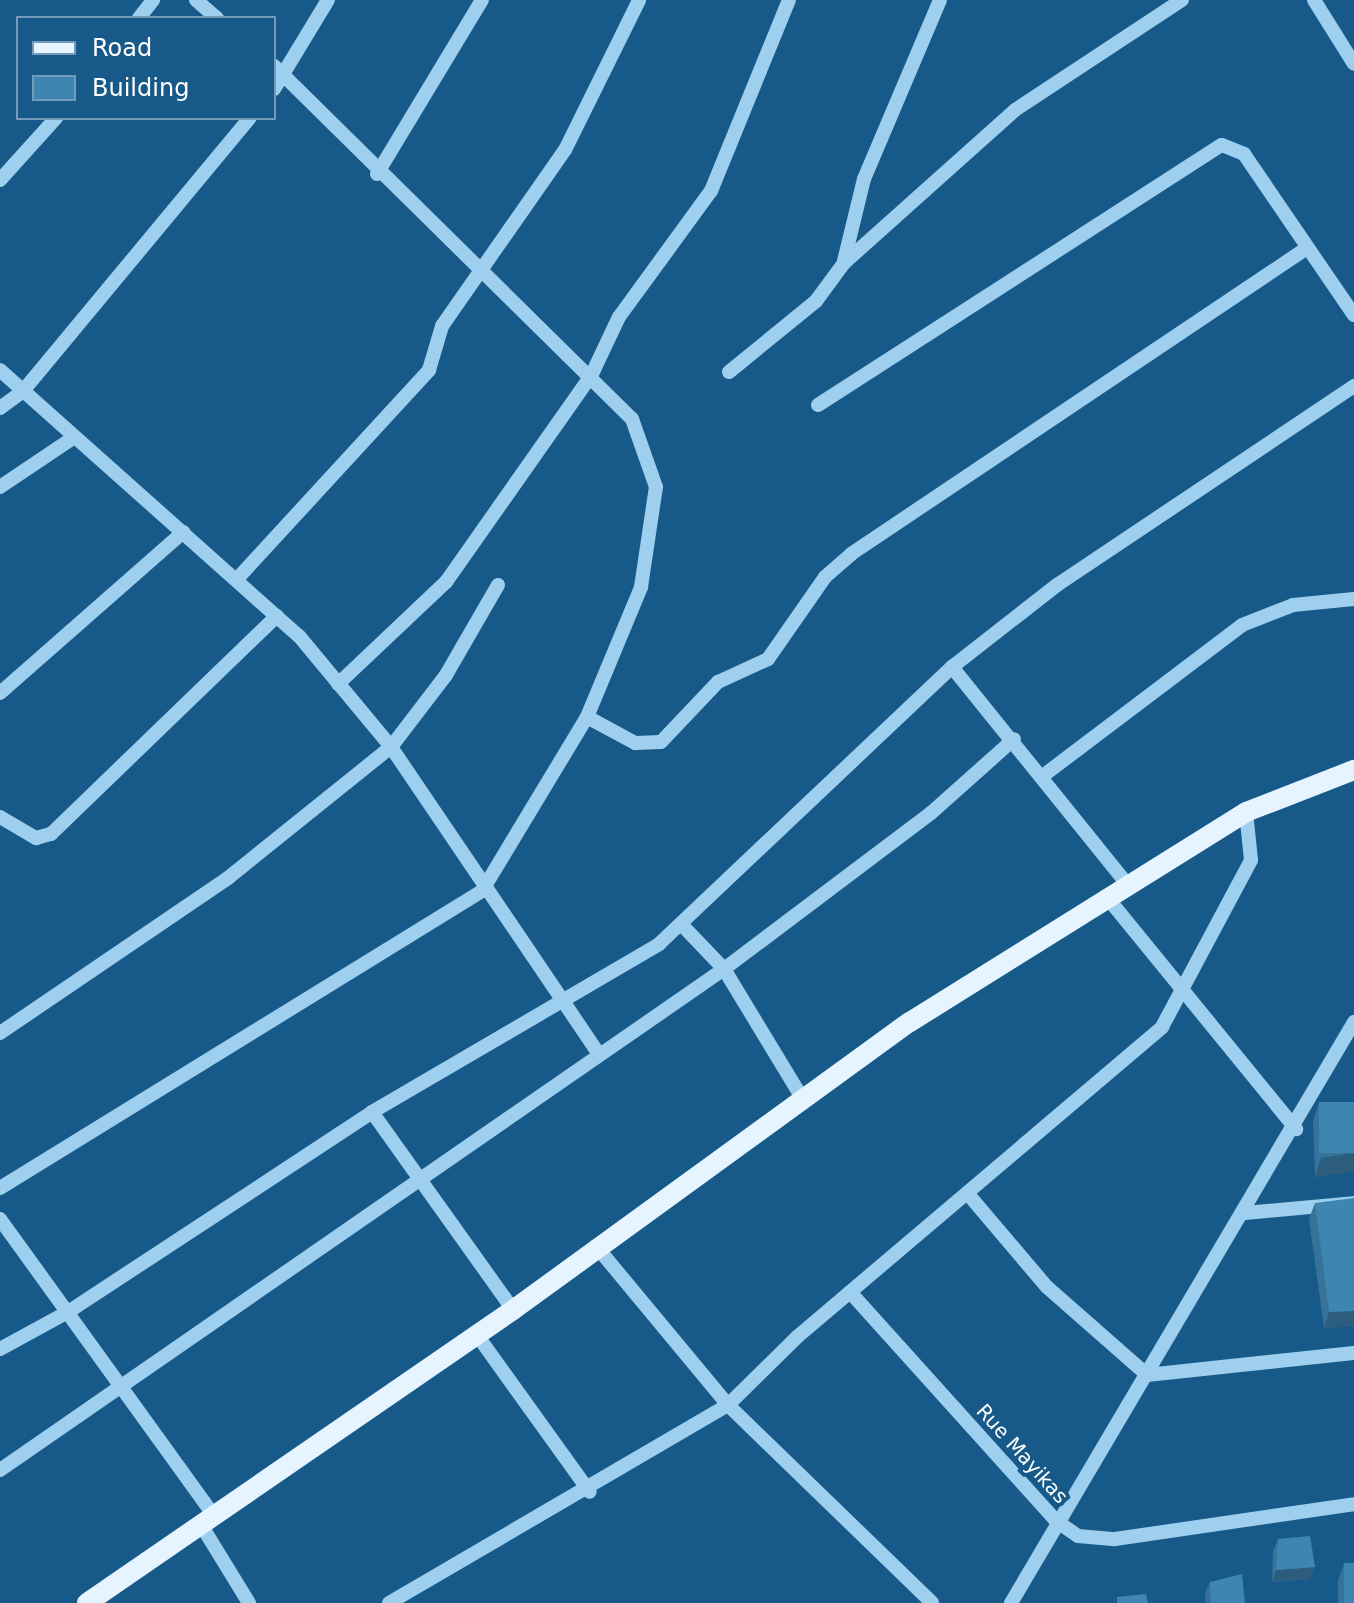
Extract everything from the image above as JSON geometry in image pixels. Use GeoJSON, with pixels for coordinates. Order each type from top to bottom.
{"type":"FeatureCollection","features":[{"type":"Feature","properties":{"kind":"main road"},"geometry":{"type":"LineString","coordinates":[[87,1603],[513,1310],[596,1246],[802,1098],[1106,896],[1246,812],[1354,770]]}},
{"type":"Feature","properties":{"kind":"street"},"geometry":{"type":"LineString","coordinates":[[141,16],[153,0]]}},
{"type":"Feature","properties":{"kind":"street"},"geometry":{"type":"LineString","coordinates":[[196,0],[215,16]]}},
{"type":"Feature","properties":{"kind":"street"},"geometry":{"type":"LineString","coordinates":[[0,1188],[482,891],[587,717],[641,587],[656,514],[647,446],[592,374],[377,174],[280,71],[328,0]]}},
{"type":"Feature","properties":{"kind":"street"},"geometry":{"type":"LineString","coordinates":[[377,174],[482,0]]}},
{"type":"Feature","properties":{"kind":"street"},"geometry":{"type":"LineString","coordinates":[[237,579],[429,370],[442,326],[565,150],[639,0]]}},
{"type":"Feature","properties":{"kind":"street"},"geometry":{"type":"LineString","coordinates":[[338,684],[446,582],[592,374],[619,317],[711,191],[789,0]]}},
{"type":"Feature","properties":{"kind":"street"},"geometry":{"type":"LineString","coordinates":[[844,263],[864,179],[940,0]]}},
{"type":"Feature","properties":{"kind":"street"},"geometry":{"type":"LineString","coordinates":[[729,372],[816,301],[844,263],[1015,110],[1182,0]]}},
{"type":"Feature","properties":{"kind":"street"},"geometry":{"type":"LineString","coordinates":[[1314,0],[1354,64]]}},
{"type":"Feature","properties":{"kind":"street"},"geometry":{"type":"LineString","coordinates":[[0,180],[54,120]]}},
{"type":"Feature","properties":{"kind":"street"},"geometry":{"type":"LineString","coordinates":[[0,408],[23,391],[248,120]]}},
{"type":"Feature","properties":{"kind":"street"},"geometry":{"type":"LineString","coordinates":[[818,405],[1222,145],[1244,154],[1354,315]]}},
{"type":"Feature","properties":{"kind":"street"},"geometry":{"type":"LineString","coordinates":[[587,717],[635,743],[661,742],[718,682],[768,659],[825,577],[851,554],[1307,248]]}},
{"type":"Feature","properties":{"kind":"street"},"geometry":{"type":"LineString","coordinates":[[0,370],[277,616],[338,684],[391,747],[482,891],[598,1053]]}},
{"type":"Feature","properties":{"kind":"street"},"geometry":{"type":"LineString","coordinates":[[0,1349],[68,1312],[372,1112],[682,925],[952,667],[1057,585],[1354,386]]}},
{"type":"Feature","properties":{"kind":"street"},"geometry":{"type":"LineString","coordinates":[[0,487],[73,438]]}},
{"type":"Feature","properties":{"kind":"street"},"geometry":{"type":"LineString","coordinates":[[0,693],[183,532]]}},
{"type":"Feature","properties":{"kind":"street"},"geometry":{"type":"LineString","coordinates":[[0,1033],[228,878],[391,747],[446,675],[498,585]]}},
{"type":"Feature","properties":{"kind":"street"},"geometry":{"type":"LineString","coordinates":[[1044,775],[1242,625],[1293,605],[1354,599]]}},
{"type":"Feature","properties":{"kind":"street"},"geometry":{"type":"LineString","coordinates":[[0,817],[36,838],[51,834],[277,616]]}},
{"type":"Feature","properties":{"kind":"street"},"geometry":{"type":"LineString","coordinates":[[952,667],[1044,775],[1126,883]]}},
{"type":"Feature","properties":{"kind":"street"},"geometry":{"type":"LineString","coordinates":[[0,1470],[415,1176],[724,969],[931,813],[1014,739]]}},
{"type":"Feature","properties":{"kind":"street"},"geometry":{"type":"LineString","coordinates":[[389,1603],[590,1492],[728,1405],[850,1292],[1162,1027],[1185,992],[1251,860],[1246,812]]}},
{"type":"Feature","properties":{"kind":"street"},"geometry":{"type":"LineString","coordinates":[[1106,896],[1296,1129]]}},
{"type":"Feature","properties":{"kind":"street"},"geometry":{"type":"LineString","coordinates":[[682,925],[724,969],[802,1098]]}},
{"type":"Feature","properties":{"kind":"street"},"geometry":{"type":"LineString","coordinates":[[1011,1603],[1055,1520],[1347,1051],[1354,1022]]}},
{"type":"Feature","properties":{"kind":"street"},"geometry":{"type":"LineString","coordinates":[[372,1112],[513,1310]]}},
{"type":"Feature","properties":{"kind":"street"},"geometry":{"type":"LineString","coordinates":[[968,1194],[1047,1287],[1147,1375],[1354,1353]]}},
{"type":"Feature","properties":{"kind":"street"},"geometry":{"type":"LineString","coordinates":[[1245,1213],[1354,1203]]}},
{"type":"Feature","properties":{"kind":"street"},"geometry":{"type":"LineString","coordinates":[[0,1219],[68,1312],[207,1518],[249,1603]]}},
{"type":"Feature","properties":{"kind":"street"},"geometry":{"type":"LineString","coordinates":[[596,1246],[728,1405],[932,1603]]}},
{"type":"Feature","properties":{"kind":"street","name":"Rue Mayikas"},"geometry":{"type":"LineString","coordinates":[[850,1292],[1055,1520],[1095,1541],[1354,1504]]}},
{"type":"Feature","properties":{"kind":"street"},"geometry":{"type":"LineString","coordinates":[[477,1335],[590,1492]]}},
{"type":"Feature","properties":{"kind":"building"},"geometry":{"type":"Polygon","coordinates":[[[1319,1102],[1354,1102],[1354,1153],[1319,1153],[1319,1102]]]}},
{"type":"Feature","properties":{"kind":"building"},"geometry":{"type":"Polygon","coordinates":[[[1354,1198],[1354,1311],[1329,1312],[1315,1203],[1354,1198]]]}},
{"type":"Feature","properties":{"kind":"building"},"geometry":{"type":"Polygon","coordinates":[[[1310,1536],[1315,1567],[1276,1570],[1278,1539],[1310,1536]]]}},
{"type":"Feature","properties":{"kind":"building"},"geometry":{"type":"Polygon","coordinates":[[[1344,1563],[1354,1563],[1354,1603],[1344,1603],[1344,1563]]]}},
{"type":"Feature","properties":{"kind":"building"},"geometry":{"type":"Polygon","coordinates":[[[1242,1574],[1245,1603],[1211,1603],[1210,1582],[1242,1574]]]}},
{"type":"Feature","properties":{"kind":"building"},"geometry":{"type":"Polygon","coordinates":[[[1146,1594],[1148,1603],[1117,1603],[1117,1597],[1146,1594]]]}}]}
